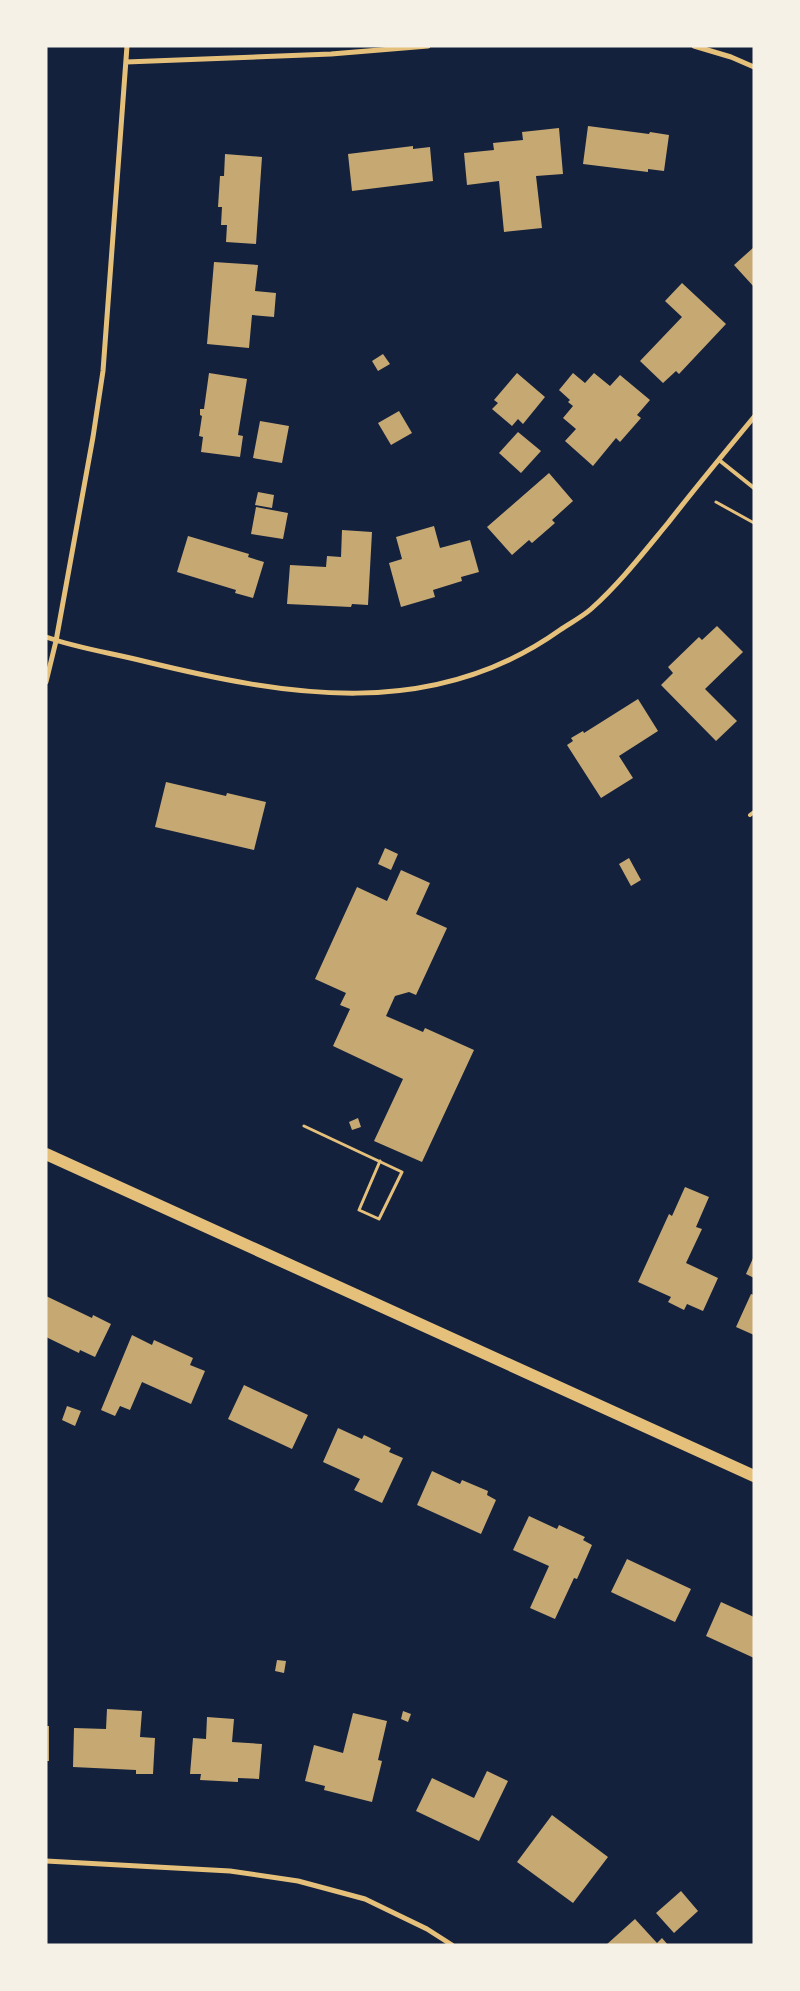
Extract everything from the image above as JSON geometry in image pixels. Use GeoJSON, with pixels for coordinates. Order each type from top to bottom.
{"type":"FeatureCollection","features":[{"type":"Feature","properties":{"kind":"main road"},"geometry":{"type":"LineString","coordinates":[[46,1154],[754,1476]]}},
{"type":"Feature","properties":{"kind":"street"},"geometry":{"type":"LineString","coordinates":[[46,682],[56,640],[93,437],[103,371],[127,46]]}},
{"type":"Feature","properties":{"kind":"street"},"geometry":{"type":"LineString","coordinates":[[126,62],[331,54],[428,46]]}},
{"type":"Feature","properties":{"kind":"street"},"geometry":{"type":"LineString","coordinates":[[694,46],[731,57],[754,67]]}},
{"type":"Feature","properties":{"kind":"street"},"geometry":{"type":"LineString","coordinates":[[46,637],[202,676],[264,687],[323,694],[375,694],[410,690],[478,672],[520,656],[544,642],[590,609],[629,570],[754,417]]}},
{"type":"Feature","properties":{"kind":"street"},"geometry":{"type":"LineString","coordinates":[[46,1861],[230,1871],[298,1880],[364,1900],[427,1929],[452,1945]]}},
{"type":"Feature","properties":{"kind":"lane"},"geometry":{"type":"LineString","coordinates":[[719,460],[754,488]]}},
{"type":"Feature","properties":{"kind":"path"},"geometry":{"type":"LineString","coordinates":[[716,502],[754,523]]}},
{"type":"Feature","properties":{"kind":"path"},"geometry":{"type":"LineString","coordinates":[[304,1126],[380,1161],[402,1172],[379,1219],[359,1210],[380,1161]]}},
{"type":"Feature","properties":{"kind":"building"},"geometry":{"type":"Polygon","coordinates":[[[588,126],[669,135],[664,171],[648,169],[648,172],[583,164],[588,126]]]}},
{"type":"Feature","properties":{"kind":"building"},"geometry":{"type":"Polygon","coordinates":[[[559,128],[563,174],[536,176],[542,228],[504,232],[499,181],[467,185],[464,153],[494,150],[493,143],[523,140],[522,132],[559,128]]]}},
{"type":"Feature","properties":{"kind":"building"},"geometry":{"type":"Polygon","coordinates":[[[413,146],[413,149],[430,147],[433,181],[352,191],[348,154],[413,146]]]}},
{"type":"Feature","properties":{"kind":"building"},"geometry":{"type":"Polygon","coordinates":[[[225,154],[262,157],[256,244],[226,242],[227,225],[221,225],[222,207],[218,207],[220,176],[224,176],[225,154]]]}},
{"type":"Feature","properties":{"kind":"building"},"geometry":{"type":"Polygon","coordinates":[[[754,247],[754,287],[734,265],[754,247]]]}},
{"type":"Feature","properties":{"kind":"building"},"geometry":{"type":"Polygon","coordinates":[[[214,262],[258,265],[255,291],[276,293],[274,317],[252,315],[249,348],[207,344],[214,262]]]}},
{"type":"Feature","properties":{"kind":"building"},"geometry":{"type":"Polygon","coordinates":[[[682,283],[726,324],[679,374],[676,371],[663,383],[640,361],[682,317],[665,301],[682,283]]]}},
{"type":"Feature","properties":{"kind":"building"},"geometry":{"type":"Polygon","coordinates":[[[383,354],[390,364],[378,371],[372,361],[383,354]]]}},
{"type":"Feature","properties":{"kind":"building"},"geometry":{"type":"Polygon","coordinates":[[[209,373],[247,379],[238,435],[243,436],[240,457],[201,452],[203,437],[199,436],[202,416],[200,415],[200,409],[204,409],[209,373]]]}},
{"type":"Feature","properties":{"kind":"building"},"geometry":{"type":"Polygon","coordinates":[[[517,373],[545,397],[523,424],[518,419],[512,426],[492,409],[498,403],[494,400],[517,373]]]}},
{"type":"Feature","properties":{"kind":"building"},"geometry":{"type":"Polygon","coordinates":[[[573,373],[585,383],[594,373],[610,386],[620,375],[650,400],[637,415],[641,418],[620,442],[616,438],[593,466],[565,441],[576,429],[563,418],[573,406],[568,402],[570,400],[559,390],[573,373]]]}},
{"type":"Feature","properties":{"kind":"building"},"geometry":{"type":"Polygon","coordinates":[[[399,411],[412,433],[391,445],[378,423],[399,411]]]}},
{"type":"Feature","properties":{"kind":"building"},"geometry":{"type":"Polygon","coordinates":[[[260,421],[289,426],[282,463],[253,458],[260,421]]]}},
{"type":"Feature","properties":{"kind":"building"},"geometry":{"type":"Polygon","coordinates":[[[518,432],[541,451],[521,473],[499,453],[518,432]]]}},
{"type":"Feature","properties":{"kind":"building"},"geometry":{"type":"Polygon","coordinates":[[[549,473],[573,501],[552,520],[555,523],[532,543],[529,540],[512,555],[487,527],[549,473]]]}},
{"type":"Feature","properties":{"kind":"building"},"geometry":{"type":"Polygon","coordinates":[[[258,492],[274,495],[272,508],[255,505],[258,492]]]}},
{"type":"Feature","properties":{"kind":"building"},"geometry":{"type":"Polygon","coordinates":[[[256,507],[288,513],[283,539],[251,534],[256,507]]]}},
{"type":"Feature","properties":{"kind":"building"},"geometry":{"type":"Polygon","coordinates":[[[434,526],[440,548],[470,540],[479,572],[461,577],[462,581],[433,590],[435,597],[401,607],[389,563],[402,559],[396,537],[434,526]]]}},
{"type":"Feature","properties":{"kind":"building"},"geometry":{"type":"Polygon","coordinates":[[[342,530],[372,532],[368,605],[352,604],[351,607],[287,604],[290,565],[326,567],[327,556],[341,557],[342,530]]]}},
{"type":"Feature","properties":{"kind":"building"},"geometry":{"type":"Polygon","coordinates":[[[188,536],[249,554],[248,557],[264,562],[253,598],[235,593],[236,590],[177,572],[188,536]]]}},
{"type":"Feature","properties":{"kind":"building"},"geometry":{"type":"Polygon","coordinates":[[[717,626],[743,652],[705,689],[737,721],[716,741],[661,685],[673,673],[668,667],[699,637],[702,640],[717,626]]]}},
{"type":"Feature","properties":{"kind":"building"},"geometry":{"type":"Polygon","coordinates":[[[638,699],[658,731],[619,756],[633,778],[601,798],[567,745],[573,741],[571,738],[583,731],[584,733],[638,699]]]}},
{"type":"Feature","properties":{"kind":"building"},"geometry":{"type":"Polygon","coordinates":[[[166,782],[226,796],[227,793],[266,802],[254,850],[155,827],[166,782]]]}},
{"type":"Feature","properties":{"kind":"building"},"geometry":{"type":"Polygon","coordinates":[[[385,848],[398,854],[391,870],[378,864],[385,848]]]}},
{"type":"Feature","properties":{"kind":"building"},"geometry":{"type":"Polygon","coordinates":[[[629,858],[641,880],[631,886],[619,864],[629,858]]]}},
{"type":"Feature","properties":{"kind":"building"},"geometry":{"type":"Polygon","coordinates":[[[401,870],[430,883],[416,914],[447,928],[416,995],[409,992],[395,996],[386,1016],[423,1032],[425,1028],[474,1050],[422,1162],[374,1141],[403,1079],[333,1046],[350,1009],[340,1005],[346,993],[315,979],[357,887],[387,901],[401,870]]]}},
{"type":"Feature","properties":{"kind":"building"},"geometry":{"type":"Polygon","coordinates":[[[358,1118],[361,1127],[352,1130],[349,1122],[358,1118]]]}},
{"type":"Feature","properties":{"kind":"building"},"geometry":{"type":"Polygon","coordinates":[[[685,1187],[709,1197],[696,1227],[702,1229],[686,1263],[718,1278],[703,1311],[687,1304],[684,1310],[668,1302],[671,1297],[638,1282],[669,1214],[672,1216],[685,1187]]]}},
{"type":"Feature","properties":{"kind":"building"},"geometry":{"type":"Polygon","coordinates":[[[754,1256],[754,1278],[746,1274],[754,1256]]]}},
{"type":"Feature","properties":{"kind":"building"},"geometry":{"type":"Polygon","coordinates":[[[751,1294],[754,1295],[754,1335],[736,1327],[751,1294]]]}},
{"type":"Feature","properties":{"kind":"building"},"geometry":{"type":"Polygon","coordinates":[[[46,1296],[92,1318],[93,1315],[111,1324],[95,1357],[80,1350],[79,1353],[46,1337],[46,1296]]]}},
{"type":"Feature","properties":{"kind":"building"},"geometry":{"type":"Polygon","coordinates":[[[132,1335],[152,1345],[154,1340],[193,1358],[190,1365],[205,1371],[191,1404],[142,1382],[130,1410],[120,1406],[115,1416],[101,1410],[132,1335]]]}},
{"type":"Feature","properties":{"kind":"building"},"geometry":{"type":"Polygon","coordinates":[[[244,1385],[308,1415],[292,1449],[228,1419],[244,1385]]]}},
{"type":"Feature","properties":{"kind":"building"},"geometry":{"type":"Polygon","coordinates":[[[67,1406],[81,1411],[75,1426],[62,1420],[67,1406]]]}},
{"type":"Feature","properties":{"kind":"building"},"geometry":{"type":"Polygon","coordinates":[[[338,1428],[362,1439],[364,1435],[391,1448],[389,1452],[403,1458],[382,1503],[354,1490],[360,1479],[323,1462],[338,1428]]]}},
{"type":"Feature","properties":{"kind":"building"},"geometry":{"type":"Polygon","coordinates":[[[432,1471],[460,1484],[462,1480],[488,1491],[487,1495],[496,1500],[481,1534],[417,1505],[432,1471]]]}},
{"type":"Feature","properties":{"kind":"building"},"geometry":{"type":"Polygon","coordinates":[[[529,1516],[557,1529],[559,1525],[585,1537],[583,1540],[592,1545],[577,1579],[574,1578],[555,1619],[530,1608],[549,1566],[513,1550],[529,1516]]]}},
{"type":"Feature","properties":{"kind":"building"},"geometry":{"type":"Polygon","coordinates":[[[627,1559],[691,1589],[675,1622],[611,1592],[627,1559]]]}},
{"type":"Feature","properties":{"kind":"building"},"geometry":{"type":"Polygon","coordinates":[[[721,1602],[754,1617],[754,1658],[706,1636],[721,1602]]]}},
{"type":"Feature","properties":{"kind":"building"},"geometry":{"type":"Polygon","coordinates":[[[277,1660],[286,1661],[284,1673],[275,1671],[277,1660]]]}},
{"type":"Feature","properties":{"kind":"building"},"geometry":{"type":"Polygon","coordinates":[[[107,1709],[142,1711],[140,1737],[155,1738],[153,1774],[136,1774],[136,1770],[73,1767],[74,1728],[106,1729],[107,1709]]]}},
{"type":"Feature","properties":{"kind":"building"},"geometry":{"type":"Polygon","coordinates":[[[403,1711],[411,1714],[408,1722],[401,1719],[403,1711]]]}},
{"type":"Feature","properties":{"kind":"building"},"geometry":{"type":"Polygon","coordinates":[[[353,1713],[387,1721],[378,1760],[382,1761],[372,1802],[324,1790],[325,1786],[305,1781],[314,1745],[343,1753],[353,1713]]]}},
{"type":"Feature","properties":{"kind":"building"},"geometry":{"type":"Polygon","coordinates":[[[207,1717],[234,1719],[232,1742],[262,1744],[259,1779],[238,1778],[238,1782],[200,1780],[201,1774],[190,1774],[193,1738],[206,1739],[207,1717]]]}},
{"type":"Feature","properties":{"kind":"building"},"geometry":{"type":"Polygon","coordinates":[[[46,1726],[49,1726],[49,1761],[46,1761],[46,1726]]]}},
{"type":"Feature","properties":{"kind":"building"},"geometry":{"type":"Polygon","coordinates":[[[487,1771],[508,1781],[479,1841],[416,1811],[432,1778],[474,1798],[487,1771]]]}},
{"type":"Feature","properties":{"kind":"building"},"geometry":{"type":"Polygon","coordinates":[[[552,1815],[608,1857],[573,1903],[517,1862],[552,1815]]]}},
{"type":"Feature","properties":{"kind":"building"},"geometry":{"type":"Polygon","coordinates":[[[681,1891],[698,1911],[674,1933],[656,1913],[681,1891]]]}},
{"type":"Feature","properties":{"kind":"building"},"geometry":{"type":"Polygon","coordinates":[[[635,1919],[657,1943],[662,1938],[668,1945],[606,1945],[635,1919]]]}}]}
